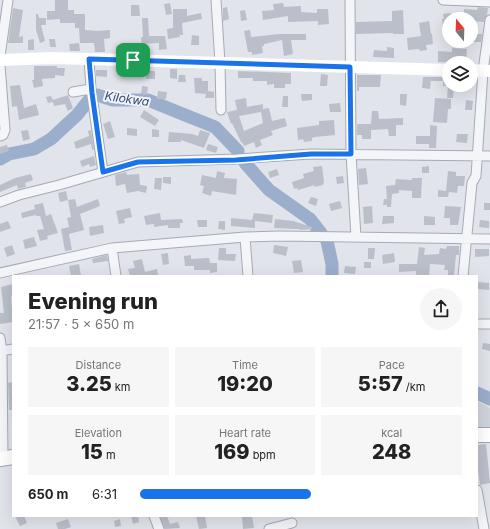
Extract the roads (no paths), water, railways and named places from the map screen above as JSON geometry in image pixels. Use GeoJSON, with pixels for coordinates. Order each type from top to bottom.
{"type":"FeatureCollection","features":[{"type":"Feature","properties":{"kind":"main road"},"geometry":{"type":"LineString","coordinates":[[478,435],[490,435]]}},
{"type":"Feature","properties":{"kind":"street"},"geometry":{"type":"LineString","coordinates":[[0,56],[8,0]]}},
{"type":"Feature","properties":{"kind":"street"},"geometry":{"type":"LineString","coordinates":[[216,0],[221,110]]}},
{"type":"Feature","properties":{"kind":"street"},"geometry":{"type":"LineString","coordinates":[[350,0],[351,154],[356,237]]}},
{"type":"Feature","properties":{"kind":"street"},"geometry":{"type":"LineString","coordinates":[[443,0],[490,2]]}},
{"type":"Feature","properties":{"kind":"street"},"geometry":{"type":"LineString","coordinates":[[462,275],[472,183],[476,176],[487,71],[490,20]]}},
{"type":"Feature","properties":{"kind":"street"},"geometry":{"type":"LineString","coordinates":[[0,60],[49,58],[442,70]]}},
{"type":"Feature","properties":{"kind":"street"},"geometry":{"type":"LineString","coordinates":[[89,59],[91,91],[103,172]]}},
{"type":"Feature","properties":{"kind":"street"},"geometry":{"type":"LineString","coordinates":[[0,65],[6,130],[3,135],[0,136]]}},
{"type":"Feature","properties":{"kind":"street"},"geometry":{"type":"LineString","coordinates":[[73,92],[91,91]]}},
{"type":"Feature","properties":{"kind":"street"},"geometry":{"type":"LineString","coordinates":[[0,202],[19,195],[138,162],[236,160],[311,154],[490,156]]}},
{"type":"Feature","properties":{"kind":"street"},"geometry":{"type":"LineString","coordinates":[[0,273],[112,248],[246,237],[280,236],[490,239]]}},
{"type":"Feature","properties":{"kind":"street"},"geometry":{"type":"LineString","coordinates":[[246,237],[248,275]]}},
{"type":"Feature","properties":{"kind":"street"},"geometry":{"type":"LineString","coordinates":[[112,248],[116,275]]}},
{"type":"Feature","properties":{"kind":"street"},"geometry":{"type":"LineString","coordinates":[[478,324],[490,324]]}},
{"type":"Feature","properties":{"kind":"street"},"geometry":{"type":"LineString","coordinates":[[0,338],[5,458]]}},
{"type":"Feature","properties":{"kind":"street"},"geometry":{"type":"LineString","coordinates":[[1,351],[12,349]]}},
{"type":"Feature","properties":{"kind":"street"},"geometry":{"type":"LineString","coordinates":[[478,496],[484,529]]}},
{"type":"Feature","properties":{"kind":"street"},"geometry":{"type":"LineString","coordinates":[[154,517],[159,529]]}},
{"type":"Feature","properties":{"kind":"street"},"geometry":{"type":"LineString","coordinates":[[269,529],[292,523]]}},
{"type":"Feature","properties":{"kind":"waterway","name":"Kilokwa"},"geometry":{"type":"LineString","coordinates":[[0,159],[9,154],[34,149],[51,139],[77,115],[89,100],[97,95],[113,100],[148,100],[215,127],[238,151]]}},
{"type":"Feature","properties":{"kind":"waterway","name":"Kilokwa"},"geometry":{"type":"LineString","coordinates":[[245,163],[269,190],[310,219],[321,233]]}},
{"type":"Feature","properties":{"kind":"waterway","name":"Kilokwa"},"geometry":{"type":"LineString","coordinates":[[327,241],[332,264],[332,275]]}},
{"type":"Feature","properties":{"kind":"waterway","name":"Kilokwa"},"geometry":{"type":"LineString","coordinates":[[478,393],[490,399]]}}]}
